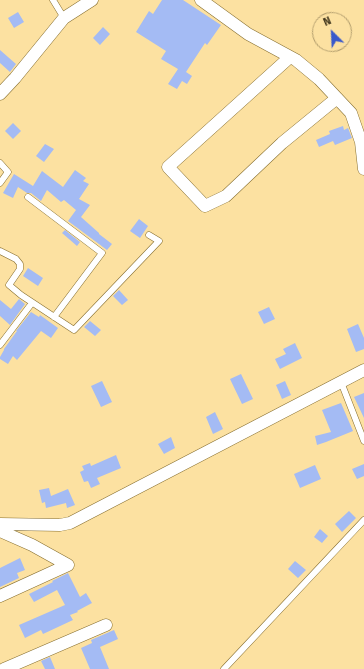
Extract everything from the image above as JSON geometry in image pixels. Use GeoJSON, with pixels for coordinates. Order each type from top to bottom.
{"type":"FeatureCollection","features":[{"type":"Feature","properties":{"kind":"street"},"geometry":{"type":"LineString","coordinates":[[0,94],[64,18],[92,0]]}},
{"type":"Feature","properties":{"kind":"street"},"geometry":{"type":"LineString","coordinates":[[201,0],[248,34],[296,60],[319,79],[351,113],[360,142],[364,169]]}},
{"type":"Feature","properties":{"kind":"street"},"geometry":{"type":"LineString","coordinates":[[290,57],[168,167],[205,206],[226,196],[282,143],[337,98]]}},
{"type":"Feature","properties":{"kind":"street"},"geometry":{"type":"LineString","coordinates":[[0,524],[60,525],[70,523],[364,370]]}},
{"type":"Feature","properties":{"kind":"street"},"geometry":{"type":"LineString","coordinates":[[0,531],[32,545],[68,565],[0,596]]}},
{"type":"Feature","properties":{"kind":"street"},"geometry":{"type":"LineString","coordinates":[[4,669],[106,625]]}},
{"type":"Feature","properties":{"kind":"lane"},"geometry":{"type":"LineString","coordinates":[[53,0],[64,18]]}},
{"type":"Feature","properties":{"kind":"lane"},"geometry":{"type":"LineString","coordinates":[[0,163],[8,172],[0,183]]}},
{"type":"Feature","properties":{"kind":"lane"},"geometry":{"type":"LineString","coordinates":[[28,197],[102,253],[54,317]]}},
{"type":"Feature","properties":{"kind":"lane"},"geometry":{"type":"LineString","coordinates":[[0,251],[16,259],[20,264],[20,269],[10,285],[32,303],[74,330],[159,241],[149,235]]}},
{"type":"Feature","properties":{"kind":"lane"},"geometry":{"type":"LineString","coordinates":[[0,345],[32,303]]}},
{"type":"Feature","properties":{"kind":"lane"},"geometry":{"type":"LineString","coordinates":[[341,382],[364,441]]}},
{"type":"Feature","properties":{"kind":"lane"},"geometry":{"type":"LineString","coordinates":[[224,669],[364,520]]}},
{"type":"Feature","properties":{"kind":"building"},"geometry":{"type":"Polygon","coordinates":[[[162,0],[183,0],[221,25],[207,45],[205,43],[186,72],[192,76],[187,84],[182,81],[177,89],[168,84],[178,69],[161,59],[166,51],[136,32],[149,11],[153,14],[162,0]]]}},
{"type":"Feature","properties":{"kind":"building"},"geometry":{"type":"Polygon","coordinates":[[[18,12],[24,22],[14,28],[8,18],[18,12]]]}},
{"type":"Feature","properties":{"kind":"building"},"geometry":{"type":"Polygon","coordinates":[[[103,27],[110,34],[100,45],[93,38],[103,27]]]}},
{"type":"Feature","properties":{"kind":"building"},"geometry":{"type":"Polygon","coordinates":[[[0,50],[16,64],[10,72],[0,63],[0,50]]]}},
{"type":"Feature","properties":{"kind":"building"},"geometry":{"type":"Polygon","coordinates":[[[13,123],[21,131],[13,139],[5,131],[13,123]]]}},
{"type":"Feature","properties":{"kind":"building"},"geometry":{"type":"Polygon","coordinates":[[[343,126],[344,130],[348,128],[352,138],[335,145],[333,141],[319,147],[316,140],[330,134],[329,131],[343,126]]]}},
{"type":"Feature","properties":{"kind":"building"},"geometry":{"type":"Polygon","coordinates":[[[45,144],[54,149],[44,162],[36,156],[45,144]]]}},
{"type":"Feature","properties":{"kind":"building"},"geometry":{"type":"Polygon","coordinates":[[[75,170],[86,178],[83,181],[89,184],[79,199],[90,205],[81,217],[112,244],[107,250],[68,221],[76,210],[64,200],[61,202],[47,190],[41,201],[31,193],[27,193],[18,187],[13,198],[3,193],[14,174],[33,186],[42,171],[63,187],[75,170]]]}},
{"type":"Feature","properties":{"kind":"building"},"geometry":{"type":"Polygon","coordinates":[[[139,219],[148,226],[140,238],[130,231],[139,219]]]}},
{"type":"Feature","properties":{"kind":"building"},"geometry":{"type":"Polygon","coordinates":[[[65,230],[80,242],[77,246],[62,233],[65,230]]]}},
{"type":"Feature","properties":{"kind":"building"},"geometry":{"type":"Polygon","coordinates":[[[28,268],[43,278],[38,286],[23,276],[28,268]]]}},
{"type":"Feature","properties":{"kind":"building"},"geometry":{"type":"Polygon","coordinates":[[[119,290],[128,300],[122,305],[113,296],[119,290]]]}},
{"type":"Feature","properties":{"kind":"building"},"geometry":{"type":"Polygon","coordinates":[[[19,299],[25,304],[10,325],[0,316],[0,300],[11,309],[19,299]]]}},
{"type":"Feature","properties":{"kind":"building"},"geometry":{"type":"Polygon","coordinates":[[[269,307],[275,319],[264,324],[258,312],[269,307]]]}},
{"type":"Feature","properties":{"kind":"building"},"geometry":{"type":"Polygon","coordinates":[[[31,312],[39,317],[40,315],[58,328],[51,338],[41,331],[17,360],[13,356],[8,364],[0,359],[0,357],[16,331],[31,312]]]}},
{"type":"Feature","properties":{"kind":"building"},"geometry":{"type":"Polygon","coordinates":[[[90,321],[101,330],[95,336],[84,327],[90,321]]]}},
{"type":"Feature","properties":{"kind":"building"},"geometry":{"type":"Polygon","coordinates":[[[358,324],[364,338],[364,349],[356,352],[347,329],[358,324]]]}},
{"type":"Feature","properties":{"kind":"building"},"geometry":{"type":"Polygon","coordinates":[[[295,343],[302,358],[280,369],[275,359],[286,354],[283,349],[295,343]]]}},
{"type":"Feature","properties":{"kind":"building"},"geometry":{"type":"Polygon","coordinates":[[[241,374],[253,399],[242,404],[230,379],[241,374]]]}},
{"type":"Feature","properties":{"kind":"building"},"geometry":{"type":"Polygon","coordinates":[[[102,381],[112,402],[101,407],[91,386],[102,381]]]}},
{"type":"Feature","properties":{"kind":"building"},"geometry":{"type":"Polygon","coordinates":[[[285,381],[291,395],[282,399],[276,385],[285,381]]]}},
{"type":"Feature","properties":{"kind":"building"},"geometry":{"type":"Polygon","coordinates":[[[364,393],[364,418],[354,397],[364,393]]]}},
{"type":"Feature","properties":{"kind":"building"},"geometry":{"type":"Polygon","coordinates":[[[341,403],[353,431],[317,445],[315,436],[331,432],[322,410],[341,403]]]}},
{"type":"Feature","properties":{"kind":"building"},"geometry":{"type":"Polygon","coordinates":[[[215,412],[223,429],[213,434],[206,417],[215,412]]]}},
{"type":"Feature","properties":{"kind":"building"},"geometry":{"type":"Polygon","coordinates":[[[171,437],[175,448],[164,454],[158,444],[171,437]]]}},
{"type":"Feature","properties":{"kind":"building"},"geometry":{"type":"Polygon","coordinates":[[[116,455],[121,468],[97,478],[100,484],[91,488],[88,481],[84,482],[80,472],[84,470],[82,466],[90,463],[91,466],[116,455]]]}},
{"type":"Feature","properties":{"kind":"building"},"geometry":{"type":"Polygon","coordinates":[[[364,464],[364,476],[357,479],[352,469],[364,464]]]}},
{"type":"Feature","properties":{"kind":"building"},"geometry":{"type":"Polygon","coordinates":[[[315,465],[321,479],[300,488],[294,474],[315,465]]]}},
{"type":"Feature","properties":{"kind":"building"},"geometry":{"type":"Polygon","coordinates":[[[49,488],[51,496],[68,489],[75,505],[67,508],[66,503],[46,508],[45,502],[42,503],[39,490],[49,488]]]}},
{"type":"Feature","properties":{"kind":"building"},"geometry":{"type":"Polygon","coordinates":[[[349,511],[356,518],[342,532],[335,524],[349,511]]]}},
{"type":"Feature","properties":{"kind":"building"},"geometry":{"type":"Polygon","coordinates":[[[320,529],[328,536],[322,543],[314,537],[320,529]]]}},
{"type":"Feature","properties":{"kind":"building"},"geometry":{"type":"Polygon","coordinates":[[[20,558],[25,570],[17,573],[19,578],[0,587],[0,568],[20,558]]]}},
{"type":"Feature","properties":{"kind":"building"},"geometry":{"type":"Polygon","coordinates":[[[295,561],[306,570],[298,578],[288,569],[295,561]]]}},
{"type":"Feature","properties":{"kind":"building"},"geometry":{"type":"Polygon","coordinates":[[[68,573],[80,597],[86,593],[92,603],[70,615],[73,620],[43,634],[41,630],[25,638],[19,625],[65,605],[57,590],[34,602],[29,594],[68,573]]]}},
{"type":"Feature","properties":{"kind":"building"},"geometry":{"type":"Polygon","coordinates":[[[114,630],[118,639],[100,647],[109,669],[90,669],[81,648],[92,643],[91,640],[114,630]]]}},
{"type":"Feature","properties":{"kind":"building"},"geometry":{"type":"Polygon","coordinates":[[[50,657],[55,669],[45,669],[41,661],[50,657]]]}}]}
